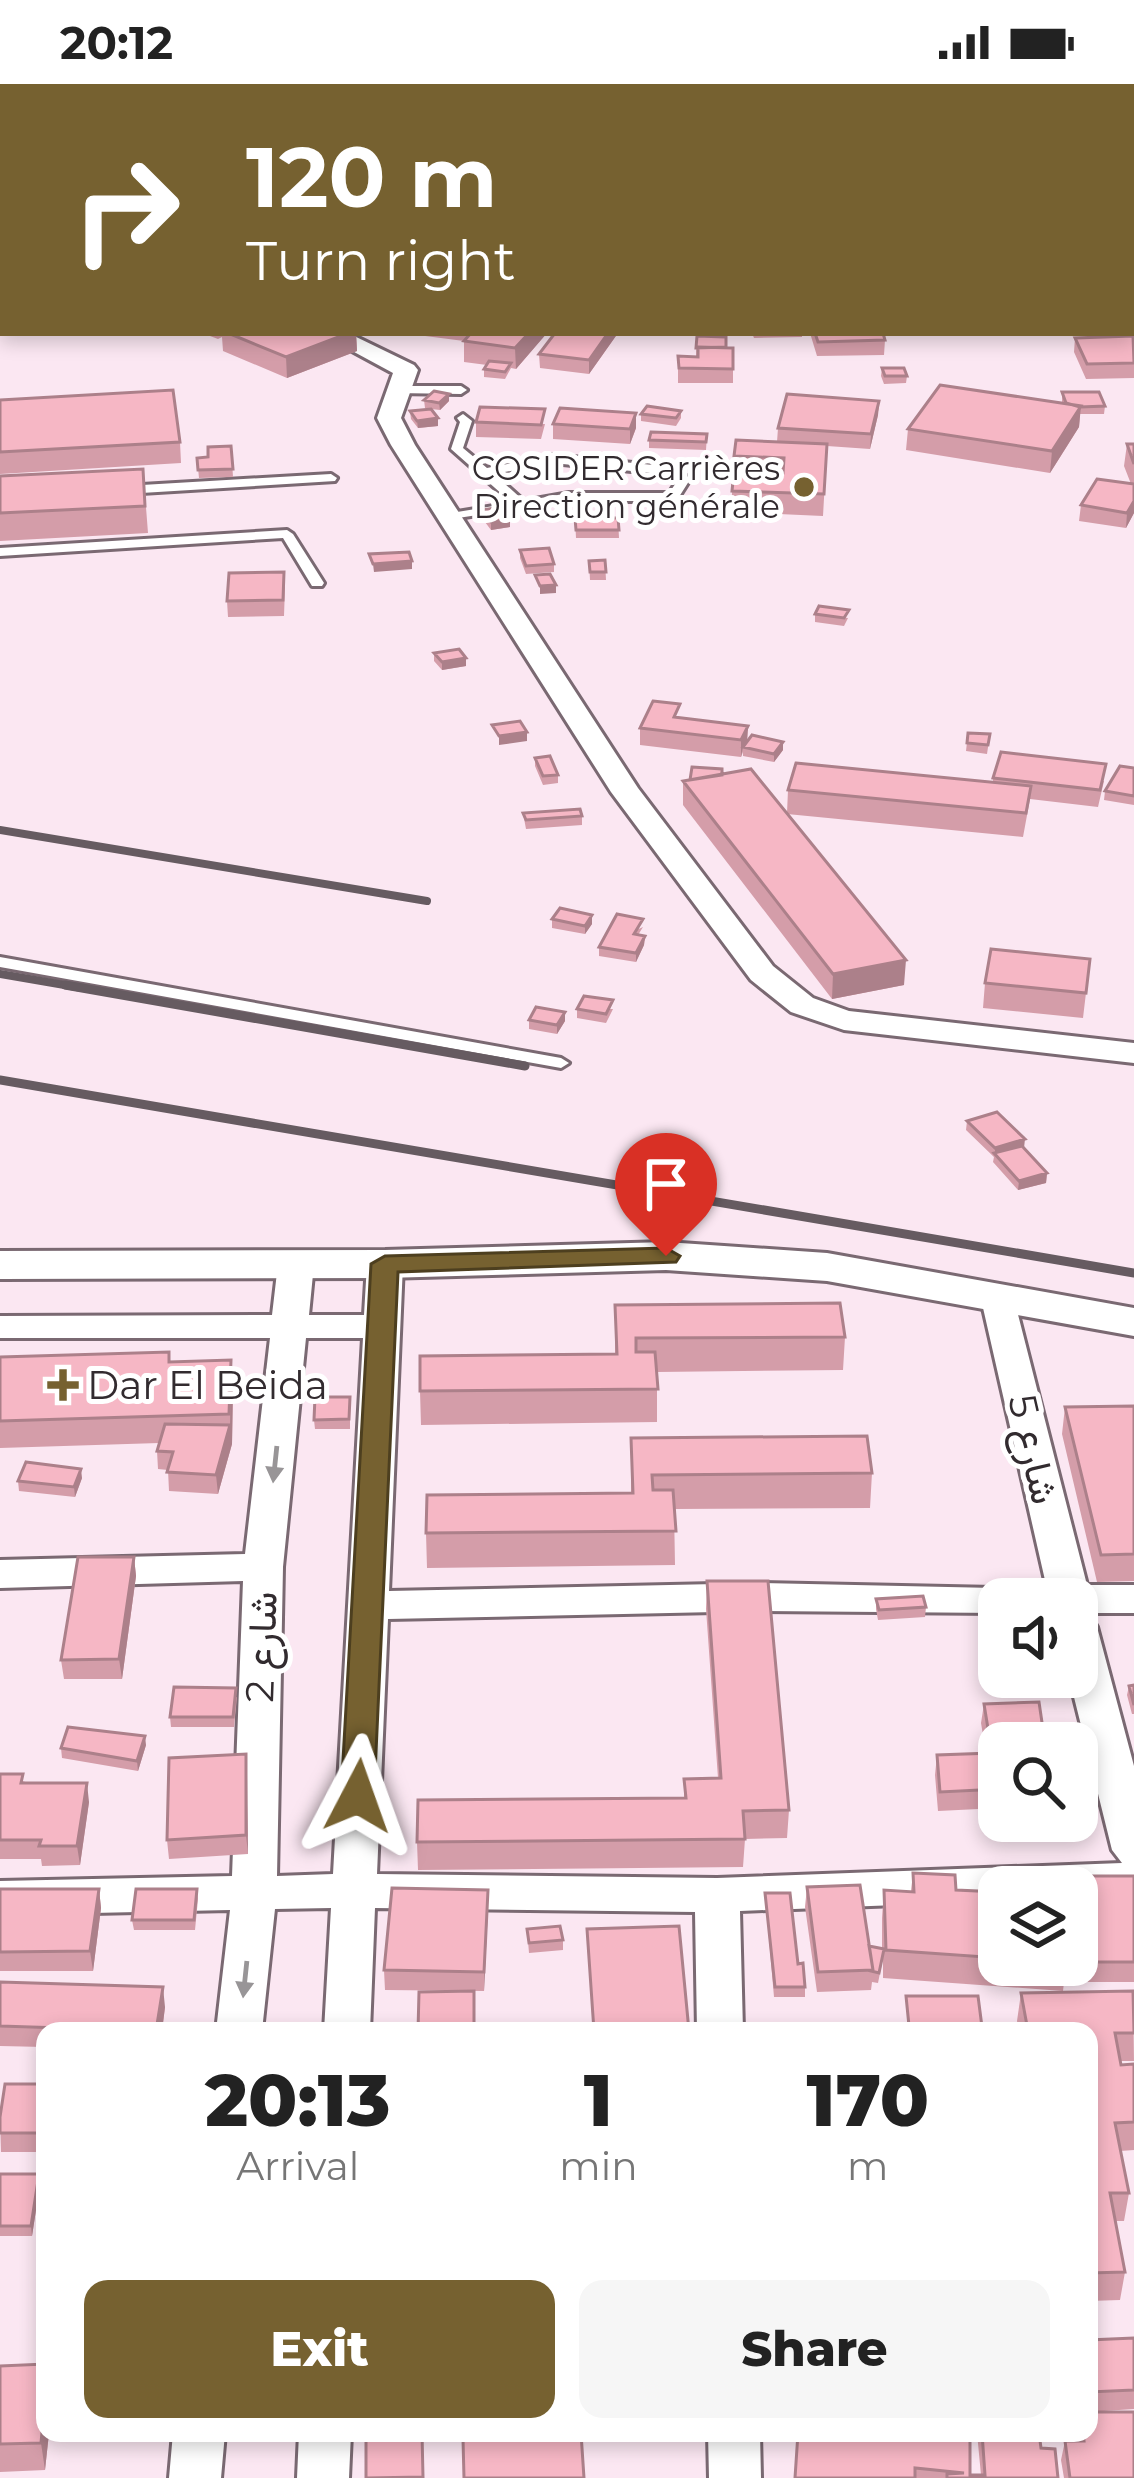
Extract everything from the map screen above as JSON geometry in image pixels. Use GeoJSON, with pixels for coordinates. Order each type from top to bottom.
{"type":"FeatureCollection","features":[{"type":"Feature","properties":{"kind":"street"},"geometry":{"type":"LineString","coordinates":[[336,336],[406,370],[389,418],[626,792],[762,974],[802,1006],[844,1019],[1134,1053]]}},
{"type":"Feature","properties":{"kind":"street"},"geometry":{"type":"LineString","coordinates":[[0,1265],[385,1264],[666,1256],[827,1267],[1134,1322]]}},
{"type":"Feature","properties":{"kind":"street","name":"شارع 2"},"geometry":{"type":"LineString","coordinates":[[240,2022],[254,1894],[263,1567],[296,1264]]}},
{"type":"Feature","properties":{"kind":"street"},"geometry":{"type":"LineString","coordinates":[[347,2022],[385,1264]]}},
{"type":"Feature","properties":{"kind":"street","name":"شارع 5"},"geometry":{"type":"LineString","coordinates":[[999,1299],[1068,1578]]}},
{"type":"Feature","properties":{"kind":"street"},"geometry":{"type":"LineString","coordinates":[[0,1327],[382,1326]]}},
{"type":"Feature","properties":{"kind":"street"},"geometry":{"type":"LineString","coordinates":[[0,1574],[263,1567]]}},
{"type":"Feature","properties":{"kind":"street"},"geometry":{"type":"LineString","coordinates":[[370,1605],[763,1597],[978,1599]]}},
{"type":"Feature","properties":{"kind":"street"},"geometry":{"type":"LineString","coordinates":[[1098,1599],[1134,1599]]}},
{"type":"Feature","properties":{"kind":"street"},"geometry":{"type":"LineString","coordinates":[[1095,1698],[1134,1850]]}},
{"type":"Feature","properties":{"kind":"street"},"geometry":{"type":"LineString","coordinates":[[0,1898],[351,1892],[717,1894],[1134,1879]]}},
{"type":"Feature","properties":{"kind":"street"},"geometry":{"type":"LineString","coordinates":[[717,1894],[720,2022]]}},
{"type":"Feature","properties":{"kind":"street"},"geometry":{"type":"LineString","coordinates":[[195,2478],[198,2442]]}},
{"type":"Feature","properties":{"kind":"street"},"geometry":{"type":"LineString","coordinates":[[322,2478],[324,2442]]}},
{"type":"Feature","properties":{"kind":"street"},"geometry":{"type":"LineString","coordinates":[[734,2442],[735,2478]]}},
{"type":"Feature","properties":{"kind":"lane"},"geometry":{"type":"LineString","coordinates":[[399,390],[461,389]]}},
{"type":"Feature","properties":{"kind":"lane"},"geometry":{"type":"LineString","coordinates":[[463,418],[466,422],[457,449],[523,505]]}},
{"type":"Feature","properties":{"kind":"lane"},"geometry":{"type":"LineString","coordinates":[[449,518],[569,497],[673,497],[685,478],[663,470],[553,459],[487,472]]}},
{"type":"Feature","properties":{"kind":"lane"},"geometry":{"type":"LineString","coordinates":[[118,490],[331,478]]}},
{"type":"Feature","properties":{"kind":"lane"},"geometry":{"type":"LineString","coordinates":[[0,552],[287,534],[317,583]]}},
{"type":"Feature","properties":{"kind":"lane"},"geometry":{"type":"LineString","coordinates":[[0,962],[561,1063]]}},
{"type":"Feature","properties":{"kind":"building"},"geometry":{"type":"Polygon","coordinates":[[[235,336],[341,336],[286,357],[235,336]]]}},
{"type":"Feature","properties":{"kind":"building"},"geometry":{"type":"Polygon","coordinates":[[[468,336],[526,336],[515,348],[464,341],[468,336]]]}},
{"type":"Feature","properties":{"kind":"building"},"geometry":{"type":"Polygon","coordinates":[[[553,336],[606,336],[589,360],[539,354],[553,336]]]}},
{"type":"Feature","properties":{"kind":"building"},"geometry":{"type":"Polygon","coordinates":[[[697,336],[726,337],[726,347],[696,348],[697,336]]]}},
{"type":"Feature","properties":{"kind":"building"},"geometry":{"type":"Polygon","coordinates":[[[816,336],[884,336],[885,340],[818,342],[816,336]]]}},
{"type":"Feature","properties":{"kind":"building"},"geometry":{"type":"Polygon","coordinates":[[[1133,336],[1134,363],[1087,364],[1075,338],[1133,336]]]}},
{"type":"Feature","properties":{"kind":"building"},"geometry":{"type":"Polygon","coordinates":[[[698,347],[733,348],[733,369],[679,368],[678,356],[698,357],[698,347]]]}},
{"type":"Feature","properties":{"kind":"building"},"geometry":{"type":"Polygon","coordinates":[[[489,361],[511,363],[505,372],[484,369],[489,361]]]}},
{"type":"Feature","properties":{"kind":"building"},"geometry":{"type":"Polygon","coordinates":[[[882,368],[904,368],[907,376],[885,376],[882,368]]]}},
{"type":"Feature","properties":{"kind":"building"},"geometry":{"type":"Polygon","coordinates":[[[940,385],[1081,406],[1052,451],[908,429],[940,385]]]}},
{"type":"Feature","properties":{"kind":"building"},"geometry":{"type":"Polygon","coordinates":[[[173,390],[180,442],[0,452],[0,400],[173,390]]]}},
{"type":"Feature","properties":{"kind":"building"},"geometry":{"type":"Polygon","coordinates":[[[434,391],[449,394],[439,403],[424,400],[434,391]]]}},
{"type":"Feature","properties":{"kind":"building"},"geometry":{"type":"Polygon","coordinates":[[[1062,392],[1099,392],[1105,406],[1066,403],[1062,392]]]}},
{"type":"Feature","properties":{"kind":"building"},"geometry":{"type":"Polygon","coordinates":[[[787,394],[879,401],[871,434],[778,428],[787,394]]]}},
{"type":"Feature","properties":{"kind":"building"},"geometry":{"type":"Polygon","coordinates":[[[647,406],[681,411],[676,418],[641,414],[647,406]]]}},
{"type":"Feature","properties":{"kind":"building"},"geometry":{"type":"Polygon","coordinates":[[[480,407],[545,409],[541,425],[476,422],[480,407]]]}},
{"type":"Feature","properties":{"kind":"building"},"geometry":{"type":"Polygon","coordinates":[[[560,408],[636,413],[630,429],[553,424],[560,408]]]}},
{"type":"Feature","properties":{"kind":"building"},"geometry":{"type":"Polygon","coordinates":[[[431,409],[438,418],[417,421],[410,411],[431,409]]]}},
{"type":"Feature","properties":{"kind":"building"},"geometry":{"type":"Polygon","coordinates":[[[651,432],[707,434],[706,442],[649,440],[651,432]]]}},
{"type":"Feature","properties":{"kind":"building"},"geometry":{"type":"Polygon","coordinates":[[[736,440],[827,444],[824,494],[732,491],[734,471],[783,473],[784,458],[734,456],[736,440]]]}},
{"type":"Feature","properties":{"kind":"building"},"geometry":{"type":"Polygon","coordinates":[[[231,446],[233,469],[198,470],[197,458],[208,457],[208,447],[231,446]]]}},
{"type":"Feature","properties":{"kind":"building"},"geometry":{"type":"Polygon","coordinates":[[[143,469],[145,506],[0,513],[0,476],[143,469]]]}},
{"type":"Feature","properties":{"kind":"building"},"geometry":{"type":"Polygon","coordinates":[[[1097,479],[1134,484],[1134,501],[1127,513],[1081,505],[1097,479]]]}},
{"type":"Feature","properties":{"kind":"building"},"geometry":{"type":"Polygon","coordinates":[[[500,507],[510,519],[491,522],[482,510],[500,507]]]}},
{"type":"Feature","properties":{"kind":"building"},"geometry":{"type":"Polygon","coordinates":[[[575,518],[618,518],[619,530],[576,530],[575,518]]]}},
{"type":"Feature","properties":{"kind":"building"},"geometry":{"type":"Polygon","coordinates":[[[549,548],[554,564],[526,566],[520,550],[549,548]]]}},
{"type":"Feature","properties":{"kind":"building"},"geometry":{"type":"Polygon","coordinates":[[[409,552],[412,561],[373,564],[369,554],[409,552]]]}},
{"type":"Feature","properties":{"kind":"building"},"geometry":{"type":"Polygon","coordinates":[[[605,560],[606,572],[590,572],[589,561],[605,560]]]}},
{"type":"Feature","properties":{"kind":"building"},"geometry":{"type":"Polygon","coordinates":[[[284,572],[283,600],[227,601],[229,573],[284,572]]]}},
{"type":"Feature","properties":{"kind":"building"},"geometry":{"type":"Polygon","coordinates":[[[550,574],[556,585],[540,586],[535,575],[550,574]]]}},
{"type":"Feature","properties":{"kind":"building"},"geometry":{"type":"Polygon","coordinates":[[[819,606],[849,610],[844,618],[815,614],[819,606]]]}},
{"type":"Feature","properties":{"kind":"building"},"geometry":{"type":"Polygon","coordinates":[[[459,649],[466,658],[442,662],[434,653],[459,649]]]}},
{"type":"Feature","properties":{"kind":"building"},"geometry":{"type":"Polygon","coordinates":[[[653,701],[680,704],[674,717],[748,726],[741,740],[640,728],[653,701]]]}},
{"type":"Feature","properties":{"kind":"building"},"geometry":{"type":"Polygon","coordinates":[[[520,721],[527,732],[499,736],[492,725],[520,721]]]}},
{"type":"Feature","properties":{"kind":"building"},"geometry":{"type":"Polygon","coordinates":[[[968,733],[990,734],[988,745],[967,743],[968,733]]]}},
{"type":"Feature","properties":{"kind":"building"},"geometry":{"type":"Polygon","coordinates":[[[752,735],[783,742],[774,754],[743,747],[752,735]]]}},
{"type":"Feature","properties":{"kind":"building"},"geometry":{"type":"Polygon","coordinates":[[[1001,752],[1106,764],[1100,790],[993,778],[1001,752]]]}},
{"type":"Feature","properties":{"kind":"building"},"geometry":{"type":"Polygon","coordinates":[[[550,756],[558,775],[543,776],[535,758],[550,756]]]}},
{"type":"Feature","properties":{"kind":"building"},"geometry":{"type":"Polygon","coordinates":[[[796,763],[1031,786],[1026,813],[788,790],[796,763]]]}},
{"type":"Feature","properties":{"kind":"building"},"geometry":{"type":"Polygon","coordinates":[[[1120,766],[1134,768],[1134,796],[1105,791],[1120,766]]]}},
{"type":"Feature","properties":{"kind":"building"},"geometry":{"type":"Polygon","coordinates":[[[692,767],[722,769],[722,775],[690,780],[692,767]]]}},
{"type":"Feature","properties":{"kind":"building"},"geometry":{"type":"Polygon","coordinates":[[[751,769],[906,960],[833,974],[683,781],[751,769]]]}},
{"type":"Feature","properties":{"kind":"building"},"geometry":{"type":"Polygon","coordinates":[[[580,809],[582,816],[526,820],[523,813],[580,809]]]}},
{"type":"Feature","properties":{"kind":"building"},"geometry":{"type":"Polygon","coordinates":[[[560,908],[592,915],[585,926],[552,919],[560,908]]]}},
{"type":"Feature","properties":{"kind":"building"},"geometry":{"type":"Polygon","coordinates":[[[617,914],[643,919],[634,934],[645,936],[636,953],[599,947],[617,914]]]}},
{"type":"Feature","properties":{"kind":"building"},"geometry":{"type":"Polygon","coordinates":[[[991,949],[1090,959],[1086,993],[985,983],[991,949]]]}},
{"type":"Feature","properties":{"kind":"building"},"geometry":{"type":"Polygon","coordinates":[[[584,996],[613,1000],[606,1014],[577,1009],[584,996]]]}},
{"type":"Feature","properties":{"kind":"building"},"geometry":{"type":"Polygon","coordinates":[[[536,1007],[565,1012],[557,1025],[529,1020],[536,1007]]]}},
{"type":"Feature","properties":{"kind":"building"},"geometry":{"type":"Polygon","coordinates":[[[997,1112],[1025,1139],[995,1148],[967,1121],[997,1112]]]}},
{"type":"Feature","properties":{"kind":"building"},"geometry":{"type":"Polygon","coordinates":[[[1022,1146],[1047,1173],[1019,1181],[994,1153],[1022,1146]]]}},
{"type":"Feature","properties":{"kind":"building"},"geometry":{"type":"Polygon","coordinates":[[[840,1303],[845,1337],[636,1338],[636,1352],[655,1352],[658,1389],[420,1391],[420,1356],[617,1354],[615,1305],[840,1303]]]}},
{"type":"Feature","properties":{"kind":"building"},"geometry":{"type":"Polygon","coordinates":[[[169,1352],[169,1362],[231,1360],[229,1414],[0,1421],[0,1357],[169,1352]]]}},
{"type":"Feature","properties":{"kind":"building"},"geometry":{"type":"Polygon","coordinates":[[[315,1397],[350,1397],[349,1419],[314,1420],[315,1397]]]}},
{"type":"Feature","properties":{"kind":"building"},"geometry":{"type":"Polygon","coordinates":[[[1134,1406],[1134,1554],[1101,1555],[1065,1407],[1134,1406]]]}},
{"type":"Feature","properties":{"kind":"building"},"geometry":{"type":"Polygon","coordinates":[[[165,1424],[230,1425],[216,1475],[167,1472],[173,1452],[157,1451],[165,1424]]]}},
{"type":"Feature","properties":{"kind":"building"},"geometry":{"type":"Polygon","coordinates":[[[867,1436],[872,1473],[652,1475],[653,1490],[673,1490],[676,1531],[426,1533],[427,1495],[633,1493],[631,1438],[867,1436]]]}},
{"type":"Feature","properties":{"kind":"building"},"geometry":{"type":"Polygon","coordinates":[[[26,1462],[81,1469],[74,1487],[18,1481],[26,1462]]]}},
{"type":"Feature","properties":{"kind":"building"},"geometry":{"type":"Polygon","coordinates":[[[78,1557],[134,1557],[119,1659],[61,1660],[78,1557]]]}},
{"type":"Feature","properties":{"kind":"building"},"geometry":{"type":"Polygon","coordinates":[[[707,1581],[768,1581],[789,1810],[743,1811],[745,1839],[417,1842],[418,1800],[686,1798],[684,1779],[721,1778],[707,1581]]]}},
{"type":"Feature","properties":{"kind":"building"},"geometry":{"type":"Polygon","coordinates":[[[923,1596],[926,1607],[879,1610],[876,1599],[923,1596]]]}},
{"type":"Feature","properties":{"kind":"building"},"geometry":{"type":"Polygon","coordinates":[[[174,1687],[236,1688],[233,1717],[170,1717],[174,1687]]]}},
{"type":"Feature","properties":{"kind":"building"},"geometry":{"type":"Polygon","coordinates":[[[1039,1702],[1042,1722],[987,1722],[984,1704],[1039,1702]]]}},
{"type":"Feature","properties":{"kind":"building"},"geometry":{"type":"Polygon","coordinates":[[[68,1727],[145,1736],[137,1761],[61,1748],[68,1727]]]}},
{"type":"Feature","properties":{"kind":"building"},"geometry":{"type":"Polygon","coordinates":[[[246,1754],[246,1835],[167,1840],[169,1758],[246,1754]]]}},
{"type":"Feature","properties":{"kind":"building"},"geometry":{"type":"Polygon","coordinates":[[[978,1754],[978,1790],[940,1792],[937,1755],[978,1754]]]}},
{"type":"Feature","properties":{"kind":"building"},"geometry":{"type":"Polygon","coordinates":[[[0,1774],[23,1774],[21,1783],[87,1783],[77,1846],[0,1840],[0,1774]]]}},
{"type":"Feature","properties":{"kind":"building"},"geometry":{"type":"Polygon","coordinates":[[[913,1873],[955,1875],[956,1890],[978,1891],[978,1957],[886,1950],[884,1890],[914,1892],[913,1873]]]}},
{"type":"Feature","properties":{"kind":"building"},"geometry":{"type":"Polygon","coordinates":[[[1098,1876],[1134,1876],[1134,1962],[1098,1962],[1098,1876]]]}},
{"type":"Feature","properties":{"kind":"building"},"geometry":{"type":"Polygon","coordinates":[[[860,1885],[873,1970],[818,1972],[807,1887],[860,1885]]]}},
{"type":"Feature","properties":{"kind":"building"},"geometry":{"type":"Polygon","coordinates":[[[392,1888],[488,1890],[484,1972],[384,1970],[392,1888]]]}},
{"type":"Feature","properties":{"kind":"building"},"geometry":{"type":"Polygon","coordinates":[[[0,1889],[99,1889],[90,1951],[0,1952],[0,1889]]]}},
{"type":"Feature","properties":{"kind":"building"},"geometry":{"type":"Polygon","coordinates":[[[136,1889],[197,1889],[194,1920],[132,1920],[136,1889]]]}},
{"type":"Feature","properties":{"kind":"building"},"geometry":{"type":"Polygon","coordinates":[[[765,1893],[790,1893],[805,1987],[775,1987],[765,1893]]]}},
{"type":"Feature","properties":{"kind":"building"},"geometry":{"type":"Polygon","coordinates":[[[560,1926],[563,1940],[529,1943],[527,1929],[560,1926]]]}},
{"type":"Feature","properties":{"kind":"building"},"geometry":{"type":"Polygon","coordinates":[[[679,1926],[688,2022],[593,2022],[587,1929],[679,1926]]]}},
{"type":"Feature","properties":{"kind":"building"},"geometry":{"type":"Polygon","coordinates":[[[869,1946],[884,1949],[879,1973],[871,1971],[869,1946]]]}},
{"type":"Feature","properties":{"kind":"building"},"geometry":{"type":"Polygon","coordinates":[[[0,1982],[163,1987],[157,2022],[0,2026],[0,1982]]]}},
{"type":"Feature","properties":{"kind":"building"},"geometry":{"type":"Polygon","coordinates":[[[474,1991],[474,2022],[418,2022],[419,1992],[474,1991]]]}},
{"type":"Feature","properties":{"kind":"building"},"geometry":{"type":"Polygon","coordinates":[[[1133,1991],[1134,2033],[1115,2033],[1121,2065],[1134,2064],[1134,2122],[1115,2123],[1129,2193],[1110,2193],[1125,2272],[1098,2273],[1098,2022],[1026,2022],[1021,1993],[1133,1991]]]}},
{"type":"Feature","properties":{"kind":"building"},"geometry":{"type":"Polygon","coordinates":[[[906,1996],[978,1996],[981,2022],[909,2022],[906,1996]]]}},
{"type":"Feature","properties":{"kind":"building"},"geometry":{"type":"Polygon","coordinates":[[[5,2084],[36,2084],[36,2133],[0,2133],[5,2084]]]}},
{"type":"Feature","properties":{"kind":"building"},"geometry":{"type":"Polygon","coordinates":[[[0,2174],[36,2174],[31,2226],[0,2226],[0,2174]]]}},
{"type":"Feature","properties":{"kind":"building"},"geometry":{"type":"Polygon","coordinates":[[[1134,2338],[1134,2390],[1098,2392],[1098,2340],[1134,2338]]]}},
{"type":"Feature","properties":{"kind":"building"},"geometry":{"type":"Polygon","coordinates":[[[36,2364],[36,2442],[41,2443],[0,2444],[0,2366],[36,2364]]]}},
{"type":"Feature","properties":{"kind":"building"},"geometry":{"type":"Polygon","coordinates":[[[1098,2412],[1134,2412],[1134,2478],[1070,2478],[1065,2442],[1098,2442],[1098,2412]]]}},
{"type":"Feature","properties":{"kind":"building"},"geometry":{"type":"Polygon","coordinates":[[[366,2442],[422,2442],[423,2477],[366,2478],[366,2442]]]}},
{"type":"Feature","properties":{"kind":"building"},"geometry":{"type":"Polygon","coordinates":[[[463,2442],[582,2442],[584,2478],[464,2478],[463,2442]]]}},
{"type":"Feature","properties":{"kind":"building"},"geometry":{"type":"Polygon","coordinates":[[[797,2442],[970,2442],[970,2475],[985,2475],[983,2442],[1040,2442],[1041,2448],[1055,2449],[1058,2478],[947,2478],[947,2474],[964,2473],[915,2468],[915,2478],[795,2478],[797,2442]]]}},
{"type":"Feature","properties":{"kind":"railway"},"geometry":{"type":"LineString","coordinates":[[0,830],[427,901]]}},
{"type":"Feature","properties":{"kind":"railway"},"geometry":{"type":"LineString","coordinates":[[0,974],[82,988]]}},
{"type":"Feature","properties":{"kind":"railway"},"geometry":{"type":"LineString","coordinates":[[65,985],[525,1066]]}},
{"type":"Feature","properties":{"kind":"railway"},"geometry":{"type":"LineString","coordinates":[[0,1080],[1134,1273]]}},
{"type":"Feature","properties":{"kind":"place","name":"COSIDER Carrières Direction générale"},"geometry":{"type":"Point","coordinates":[804,487]}},
{"type":"Feature","properties":{"kind":"place","name":"Dar El Beida"},"geometry":{"type":"Point","coordinates":[63,1385]}},
{"type":"Feature","properties":{"kind":"route"},"geometry":{"type":"LineString","coordinates":[[358,1796],[385,1264],[666,1256]]}}]}
